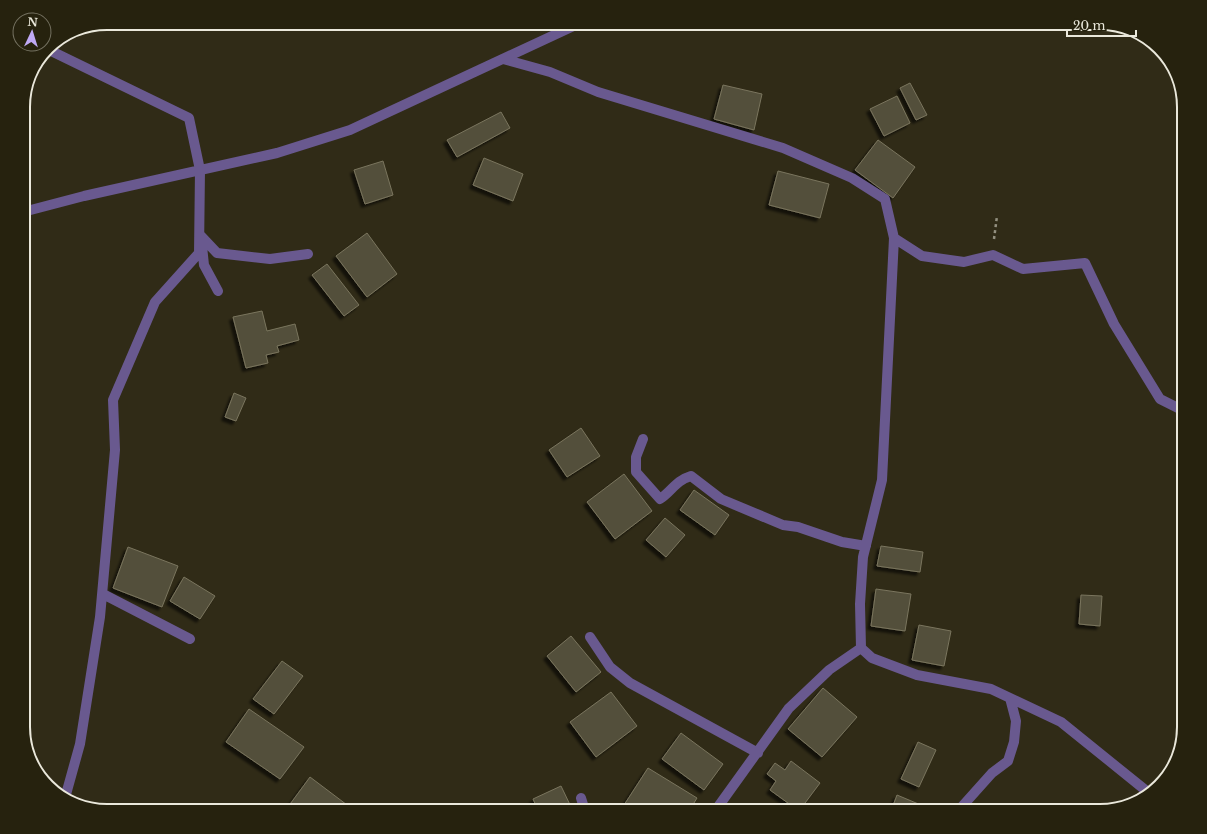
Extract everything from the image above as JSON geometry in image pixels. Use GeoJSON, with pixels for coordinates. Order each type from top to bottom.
{"type":"FeatureCollection","features":[{"type":"Feature","properties":{"kind":"street"},"geometry":{"type":"LineString","coordinates":[[30,210],[200,170],[278,154],[350,130],[565,30]]}},
{"type":"Feature","properties":{"kind":"street"},"geometry":{"type":"LineString","coordinates":[[54,52],[189,118],[200,170],[199,252],[155,302],[113,400],[115,450],[103,594],[80,744],[67,793]]}},
{"type":"Feature","properties":{"kind":"street"},"geometry":{"type":"LineString","coordinates":[[503,59],[550,72],[598,92],[783,148],[852,178],[885,199],[894,238],[882,480],[863,557],[860,604],[862,648],[872,658],[917,675],[991,689],[1061,722],[1145,790]]}},
{"type":"Feature","properties":{"kind":"street"},"geometry":{"type":"LineString","coordinates":[[200,234],[217,253],[246,258],[270,259],[308,254]]}},
{"type":"Feature","properties":{"kind":"street"},"geometry":{"type":"LineString","coordinates":[[200,234],[204,265],[218,291]]}},
{"type":"Feature","properties":{"kind":"street"},"geometry":{"type":"LineString","coordinates":[[894,238],[922,256],[964,262],[992,255],[1023,269],[1085,263],[1114,324],[1160,399],[1177,408]]}},
{"type":"Feature","properties":{"kind":"street"},"geometry":{"type":"LineString","coordinates":[[643,439],[636,457],[636,472],[660,500],[669,493],[679,480],[691,476],[721,499],[783,525],[798,527],[842,542],[866,546]]}},
{"type":"Feature","properties":{"kind":"street"},"geometry":{"type":"LineString","coordinates":[[103,594],[190,639]]}},
{"type":"Feature","properties":{"kind":"street"},"geometry":{"type":"LineString","coordinates":[[590,637],[610,667],[630,682],[758,753]]}},
{"type":"Feature","properties":{"kind":"street"},"geometry":{"type":"LineString","coordinates":[[720,804],[789,708],[829,670],[862,648]]}},
{"type":"Feature","properties":{"kind":"street"},"geometry":{"type":"LineString","coordinates":[[964,804],[992,773],[1008,761],[1014,742],[1016,721],[1010,698]]}},
{"type":"Feature","properties":{"kind":"street"},"geometry":{"type":"LineString","coordinates":[[581,798],[583,804]]}},
{"type":"Feature","properties":{"kind":"path"},"geometry":{"type":"LineString","coordinates":[[992,255],[997,216]]}},
{"type":"Feature","properties":{"kind":"building"},"geometry":{"type":"Polygon","coordinates":[[[910,83],[927,115],[916,120],[900,88],[910,83]]]}},
{"type":"Feature","properties":{"kind":"building"},"geometry":{"type":"Polygon","coordinates":[[[723,85],[762,94],[754,130],[714,119],[723,85]]]}},
{"type":"Feature","properties":{"kind":"building"},"geometry":{"type":"Polygon","coordinates":[[[897,96],[910,123],[884,136],[870,109],[897,96]]]}},
{"type":"Feature","properties":{"kind":"building"},"geometry":{"type":"Polygon","coordinates":[[[501,112],[510,128],[457,157],[447,140],[501,112]]]}},
{"type":"Feature","properties":{"kind":"building"},"geometry":{"type":"Polygon","coordinates":[[[878,140],[915,167],[893,198],[855,170],[878,140]]]}},
{"type":"Feature","properties":{"kind":"building"},"geometry":{"type":"Polygon","coordinates":[[[484,158],[523,174],[513,201],[473,185],[484,158]]]}},
{"type":"Feature","properties":{"kind":"building"},"geometry":{"type":"Polygon","coordinates":[[[383,161],[393,195],[365,204],[354,170],[383,161]]]}},
{"type":"Feature","properties":{"kind":"building"},"geometry":{"type":"Polygon","coordinates":[[[778,171],[829,184],[820,218],[769,205],[778,171]]]}},
{"type":"Feature","properties":{"kind":"building"},"geometry":{"type":"Polygon","coordinates":[[[367,233],[397,274],[367,297],[336,256],[367,233]]]}},
{"type":"Feature","properties":{"kind":"building"},"geometry":{"type":"Polygon","coordinates":[[[327,264],[359,305],[344,316],[312,275],[327,264]]]}},
{"type":"Feature","properties":{"kind":"building"},"geometry":{"type":"Polygon","coordinates":[[[262,311],[267,331],[295,324],[299,340],[277,346],[279,352],[266,355],[268,363],[246,368],[233,317],[262,311]]]}},
{"type":"Feature","properties":{"kind":"building"},"geometry":{"type":"Polygon","coordinates":[[[234,393],[246,398],[236,421],[225,417],[234,393]]]}},
{"type":"Feature","properties":{"kind":"building"},"geometry":{"type":"Polygon","coordinates":[[[581,428],[600,456],[567,477],[549,450],[581,428]]]}},
{"type":"Feature","properties":{"kind":"building"},"geometry":{"type":"Polygon","coordinates":[[[624,474],[652,511],[615,539],[587,502],[624,474]]]}},
{"type":"Feature","properties":{"kind":"building"},"geometry":{"type":"Polygon","coordinates":[[[694,490],[729,515],[715,535],[680,510],[694,490]]]}},
{"type":"Feature","properties":{"kind":"building"},"geometry":{"type":"Polygon","coordinates":[[[665,518],[685,535],[666,557],[646,540],[665,518]]]}},
{"type":"Feature","properties":{"kind":"building"},"geometry":{"type":"Polygon","coordinates":[[[881,546],[923,552],[920,572],[877,566],[881,546]]]}},
{"type":"Feature","properties":{"kind":"building"},"geometry":{"type":"Polygon","coordinates":[[[128,547],[178,566],[162,607],[113,588],[128,547]]]}},
{"type":"Feature","properties":{"kind":"building"},"geometry":{"type":"Polygon","coordinates":[[[184,577],[215,596],[200,619],[170,601],[184,577]]]}},
{"type":"Feature","properties":{"kind":"building"},"geometry":{"type":"Polygon","coordinates":[[[876,589],[911,594],[905,631],[871,626],[876,589]]]}},
{"type":"Feature","properties":{"kind":"building"},"geometry":{"type":"Polygon","coordinates":[[[1081,595],[1102,596],[1100,626],[1079,624],[1081,595]]]}},
{"type":"Feature","properties":{"kind":"building"},"geometry":{"type":"Polygon","coordinates":[[[919,625],[951,631],[944,666],[912,660],[919,625]]]}},
{"type":"Feature","properties":{"kind":"building"},"geometry":{"type":"Polygon","coordinates":[[[571,636],[601,672],[576,692],[547,656],[571,636]]]}},
{"type":"Feature","properties":{"kind":"building"},"geometry":{"type":"Polygon","coordinates":[[[282,661],[303,676],[274,714],[253,699],[282,661]]]}},
{"type":"Feature","properties":{"kind":"building"},"geometry":{"type":"Polygon","coordinates":[[[823,688],[857,717],[822,757],[788,729],[823,688]]]}},
{"type":"Feature","properties":{"kind":"building"},"geometry":{"type":"Polygon","coordinates":[[[611,692],[637,726],[596,757],[570,722],[611,692]]]}},
{"type":"Feature","properties":{"kind":"building"},"geometry":{"type":"Polygon","coordinates":[[[249,709],[304,747],[280,779],[226,742],[249,709]]]}},
{"type":"Feature","properties":{"kind":"building"},"geometry":{"type":"Polygon","coordinates":[[[681,733],[723,764],[704,790],[662,759],[681,733]]]}},
{"type":"Feature","properties":{"kind":"building"},"geometry":{"type":"Polygon","coordinates":[[[918,742],[936,750],[919,787],[901,779],[918,742]]]}},
{"type":"Feature","properties":{"kind":"building"},"geometry":{"type":"Polygon","coordinates":[[[791,761],[820,783],[804,804],[789,804],[770,790],[776,781],[767,774],[775,763],[785,770],[791,761]]]}},
{"type":"Feature","properties":{"kind":"building"},"geometry":{"type":"Polygon","coordinates":[[[648,768],[697,798],[693,804],[625,804],[648,768]]]}},
{"type":"Feature","properties":{"kind":"building"},"geometry":{"type":"Polygon","coordinates":[[[310,777],[346,804],[290,804],[310,777]]]}},
{"type":"Feature","properties":{"kind":"building"},"geometry":{"type":"Polygon","coordinates":[[[561,786],[570,804],[535,804],[533,799],[561,786]]]}},
{"type":"Feature","properties":{"kind":"building"},"geometry":{"type":"Polygon","coordinates":[[[897,795],[918,804],[894,804],[897,795]]]}}]}
